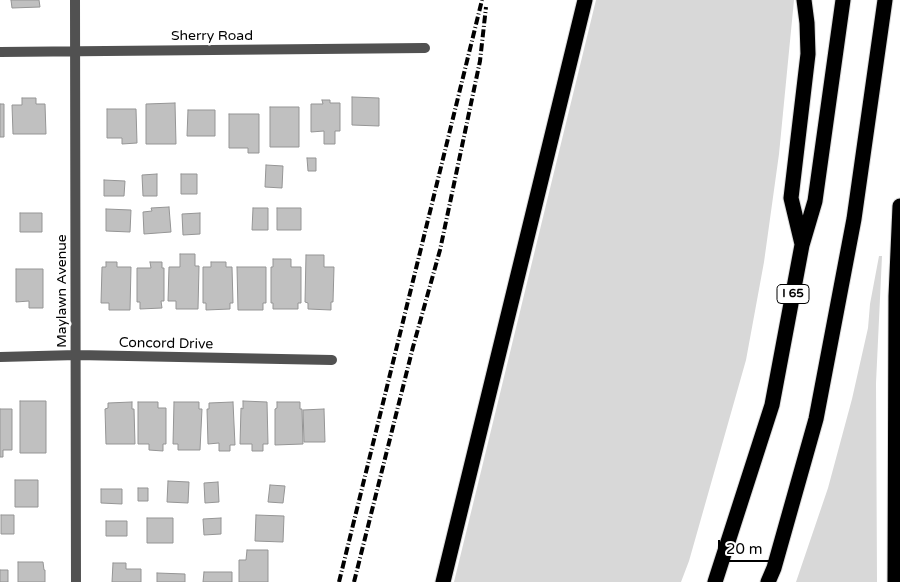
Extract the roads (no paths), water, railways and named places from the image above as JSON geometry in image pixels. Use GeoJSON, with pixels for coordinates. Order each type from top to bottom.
{"type":"FeatureCollection","features":[{"type":"Feature","properties":{"kind":"highway"},"geometry":{"type":"LineString","coordinates":[[443,582],[585,0]]}},
{"type":"Feature","properties":{"kind":"highway"},"geometry":{"type":"LineString","coordinates":[[802,245],[791,198],[808,54],[804,0]]}},
{"type":"Feature","properties":{"kind":"highway","name":"I 65"},"geometry":{"type":"LineString","coordinates":[[715,582],[772,405],[802,245],[815,201],[843,0]]}},
{"type":"Feature","properties":{"kind":"highway"},"geometry":{"type":"LineString","coordinates":[[768,582],[774,568],[816,419],[854,218],[885,0]]}},
{"type":"Feature","properties":{"kind":"highway"},"geometry":{"type":"LineString","coordinates":[[895,582],[896,296],[900,206]]}},
{"type":"Feature","properties":{"kind":"highway"},"geometry":{"type":"LineString","coordinates":[[895,498],[900,534]]}},
{"type":"Feature","properties":{"kind":"street","name":"Maylawn Avenue"},"geometry":{"type":"LineString","coordinates":[[75,0],[76,582]]}},
{"type":"Feature","properties":{"kind":"street","name":"Sherry Road"},"geometry":{"type":"LineString","coordinates":[[0,52],[425,48]]}},
{"type":"Feature","properties":{"kind":"street","name":"Concord Drive"},"geometry":{"type":"LineString","coordinates":[[0,357],[77,356],[332,360]]}},
{"type":"Feature","properties":{"kind":"railway"},"geometry":{"type":"LineString","coordinates":[[339,582],[482,0]]}},
{"type":"Feature","properties":{"kind":"railway"},"geometry":{"type":"LineString","coordinates":[[354,582],[413,347],[440,250],[480,61],[486,7]]}}]}
